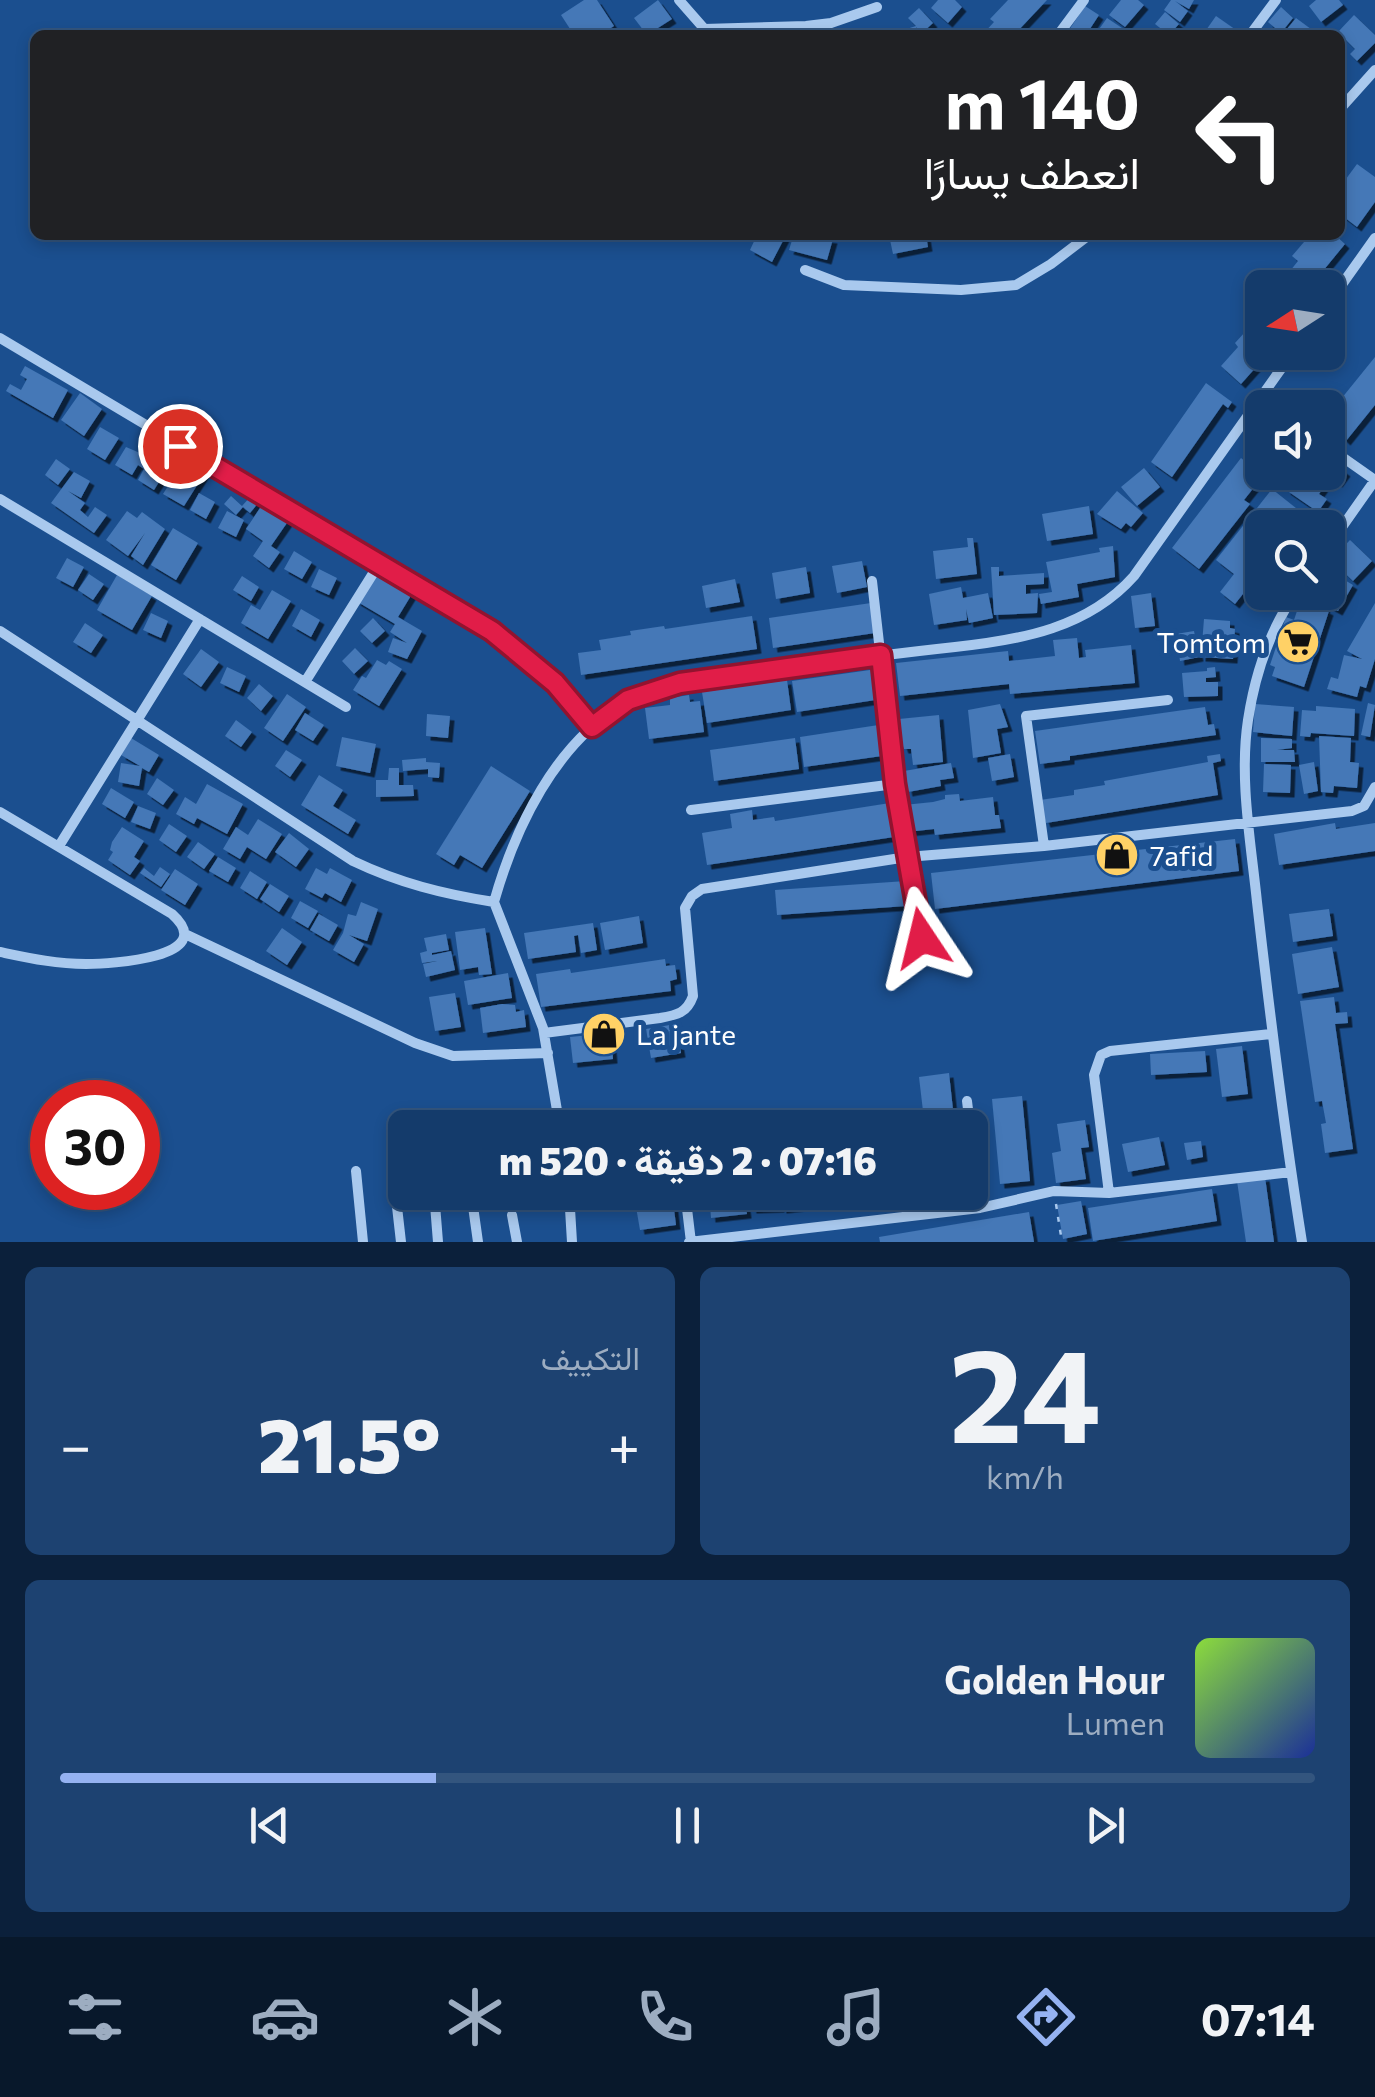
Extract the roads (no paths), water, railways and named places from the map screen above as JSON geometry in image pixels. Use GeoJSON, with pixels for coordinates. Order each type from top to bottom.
{"type":"FeatureCollection","features":[{"type":"Feature","properties":{"kind":"street"},"geometry":{"type":"LineString","coordinates":[[679,0],[705,30]]}},
{"type":"Feature","properties":{"kind":"street"},"geometry":{"type":"LineString","coordinates":[[1062,30],[1084,0]]}},
{"type":"Feature","properties":{"kind":"street"},"geometry":{"type":"LineString","coordinates":[[1254,30],[1276,0]]}},
{"type":"Feature","properties":{"kind":"street"},"geometry":{"type":"LineString","coordinates":[[740,30],[831,23],[878,6]]}},
{"type":"Feature","properties":{"kind":"street"},"geometry":{"type":"LineString","coordinates":[[1345,104],[1375,70]]}},
{"type":"Feature","properties":{"kind":"street"},"geometry":{"type":"LineString","coordinates":[[1345,280],[1375,238]]}},
{"type":"Feature","properties":{"kind":"street"},"geometry":{"type":"LineString","coordinates":[[805,270],[844,285],[961,290],[1016,286],[1082,240]]}},
{"type":"Feature","properties":{"kind":"street"},"geometry":{"type":"LineString","coordinates":[[0,338],[492,631],[555,683],[592,727]]}},
{"type":"Feature","properties":{"kind":"street"},"geometry":{"type":"LineString","coordinates":[[557,1110],[544,1033],[494,902],[510,853],[537,796],[592,727],[628,700],[680,683],[1002,642],[1076,620],[1120,592],[1134,576],[1245,420]]}},
{"type":"Feature","properties":{"kind":"street"},"geometry":{"type":"LineString","coordinates":[[1345,458],[1375,480],[1345,523]]}},
{"type":"Feature","properties":{"kind":"street"},"geometry":{"type":"LineString","coordinates":[[0,499],[346,707]]}},
{"type":"Feature","properties":{"kind":"street"},"geometry":{"type":"LineString","coordinates":[[305,682],[379,564]]}},
{"type":"Feature","properties":{"kind":"street"},"geometry":{"type":"LineString","coordinates":[[872,581],[895,784],[922,938]]}},
{"type":"Feature","properties":{"kind":"street"},"geometry":{"type":"LineString","coordinates":[[1286,610],[1263,653],[1251,707],[1246,765],[1248,822],[1272,1034],[1302,1242]]}},
{"type":"Feature","properties":{"kind":"street"},"geometry":{"type":"LineString","coordinates":[[59,846],[200,619]]}},
{"type":"Feature","properties":{"kind":"street"},"geometry":{"type":"LineString","coordinates":[[0,631],[353,860],[392,880],[494,902]]}},
{"type":"Feature","properties":{"kind":"street"},"geometry":{"type":"LineString","coordinates":[[1044,846],[1026,716],[1168,700]]}},
{"type":"Feature","properties":{"kind":"street"},"geometry":{"type":"LineString","coordinates":[[692,810],[895,784]]}},
{"type":"Feature","properties":{"kind":"street"},"geometry":{"type":"LineString","coordinates":[[544,1033],[660,1018],[688,1008],[693,996],[685,908],[702,889],[908,857],[1044,846],[1352,811],[1364,806],[1375,787]]}},
{"type":"Feature","properties":{"kind":"street"},"geometry":{"type":"LineString","coordinates":[[0,812],[172,914],[181,922],[185,934],[181,945],[169,952],[88,964],[47,962],[0,952]]}},
{"type":"Feature","properties":{"kind":"street"},"geometry":{"type":"LineString","coordinates":[[185,934],[415,1044],[453,1056],[548,1053]]}},
{"type":"Feature","properties":{"kind":"street"},"geometry":{"type":"LineString","coordinates":[[1109,1193],[1094,1075],[1101,1055],[1272,1034]]}},
{"type":"Feature","properties":{"kind":"street"},"geometry":{"type":"LineString","coordinates":[[967,1101],[968,1110]]}},
{"type":"Feature","properties":{"kind":"street"},"geometry":{"type":"LineString","coordinates":[[356,1171],[364,1242]]}},
{"type":"Feature","properties":{"kind":"street"},"geometry":{"type":"LineString","coordinates":[[988,1206],[1054,1192],[1109,1193],[1291,1172]]}},
{"type":"Feature","properties":{"kind":"street"},"geometry":{"type":"LineString","coordinates":[[397,1210],[400,1242]]}},
{"type":"Feature","properties":{"kind":"street"},"geometry":{"type":"LineString","coordinates":[[435,1210],[438,1242]]}},
{"type":"Feature","properties":{"kind":"street"},"geometry":{"type":"LineString","coordinates":[[474,1210],[478,1242]]}},
{"type":"Feature","properties":{"kind":"street"},"geometry":{"type":"LineString","coordinates":[[569,1210],[572,1242]]}},
{"type":"Feature","properties":{"kind":"street"},"geometry":{"type":"LineString","coordinates":[[687,1210],[690,1242],[963,1210]]}},
{"type":"Feature","properties":{"kind":"street"},"geometry":{"type":"LineString","coordinates":[[512,1215],[517,1242]]}},
{"type":"Feature","properties":{"kind":"place","name":"Tomtom"},"geometry":{"type":"Point","coordinates":[1298,642]}},
{"type":"Feature","properties":{"kind":"place","name":"7afid"},"geometry":{"type":"Point","coordinates":[1117,855]}},
{"type":"Feature","properties":{"kind":"place","name":"La jante"},"geometry":{"type":"Point","coordinates":[604,1034]}}]}
